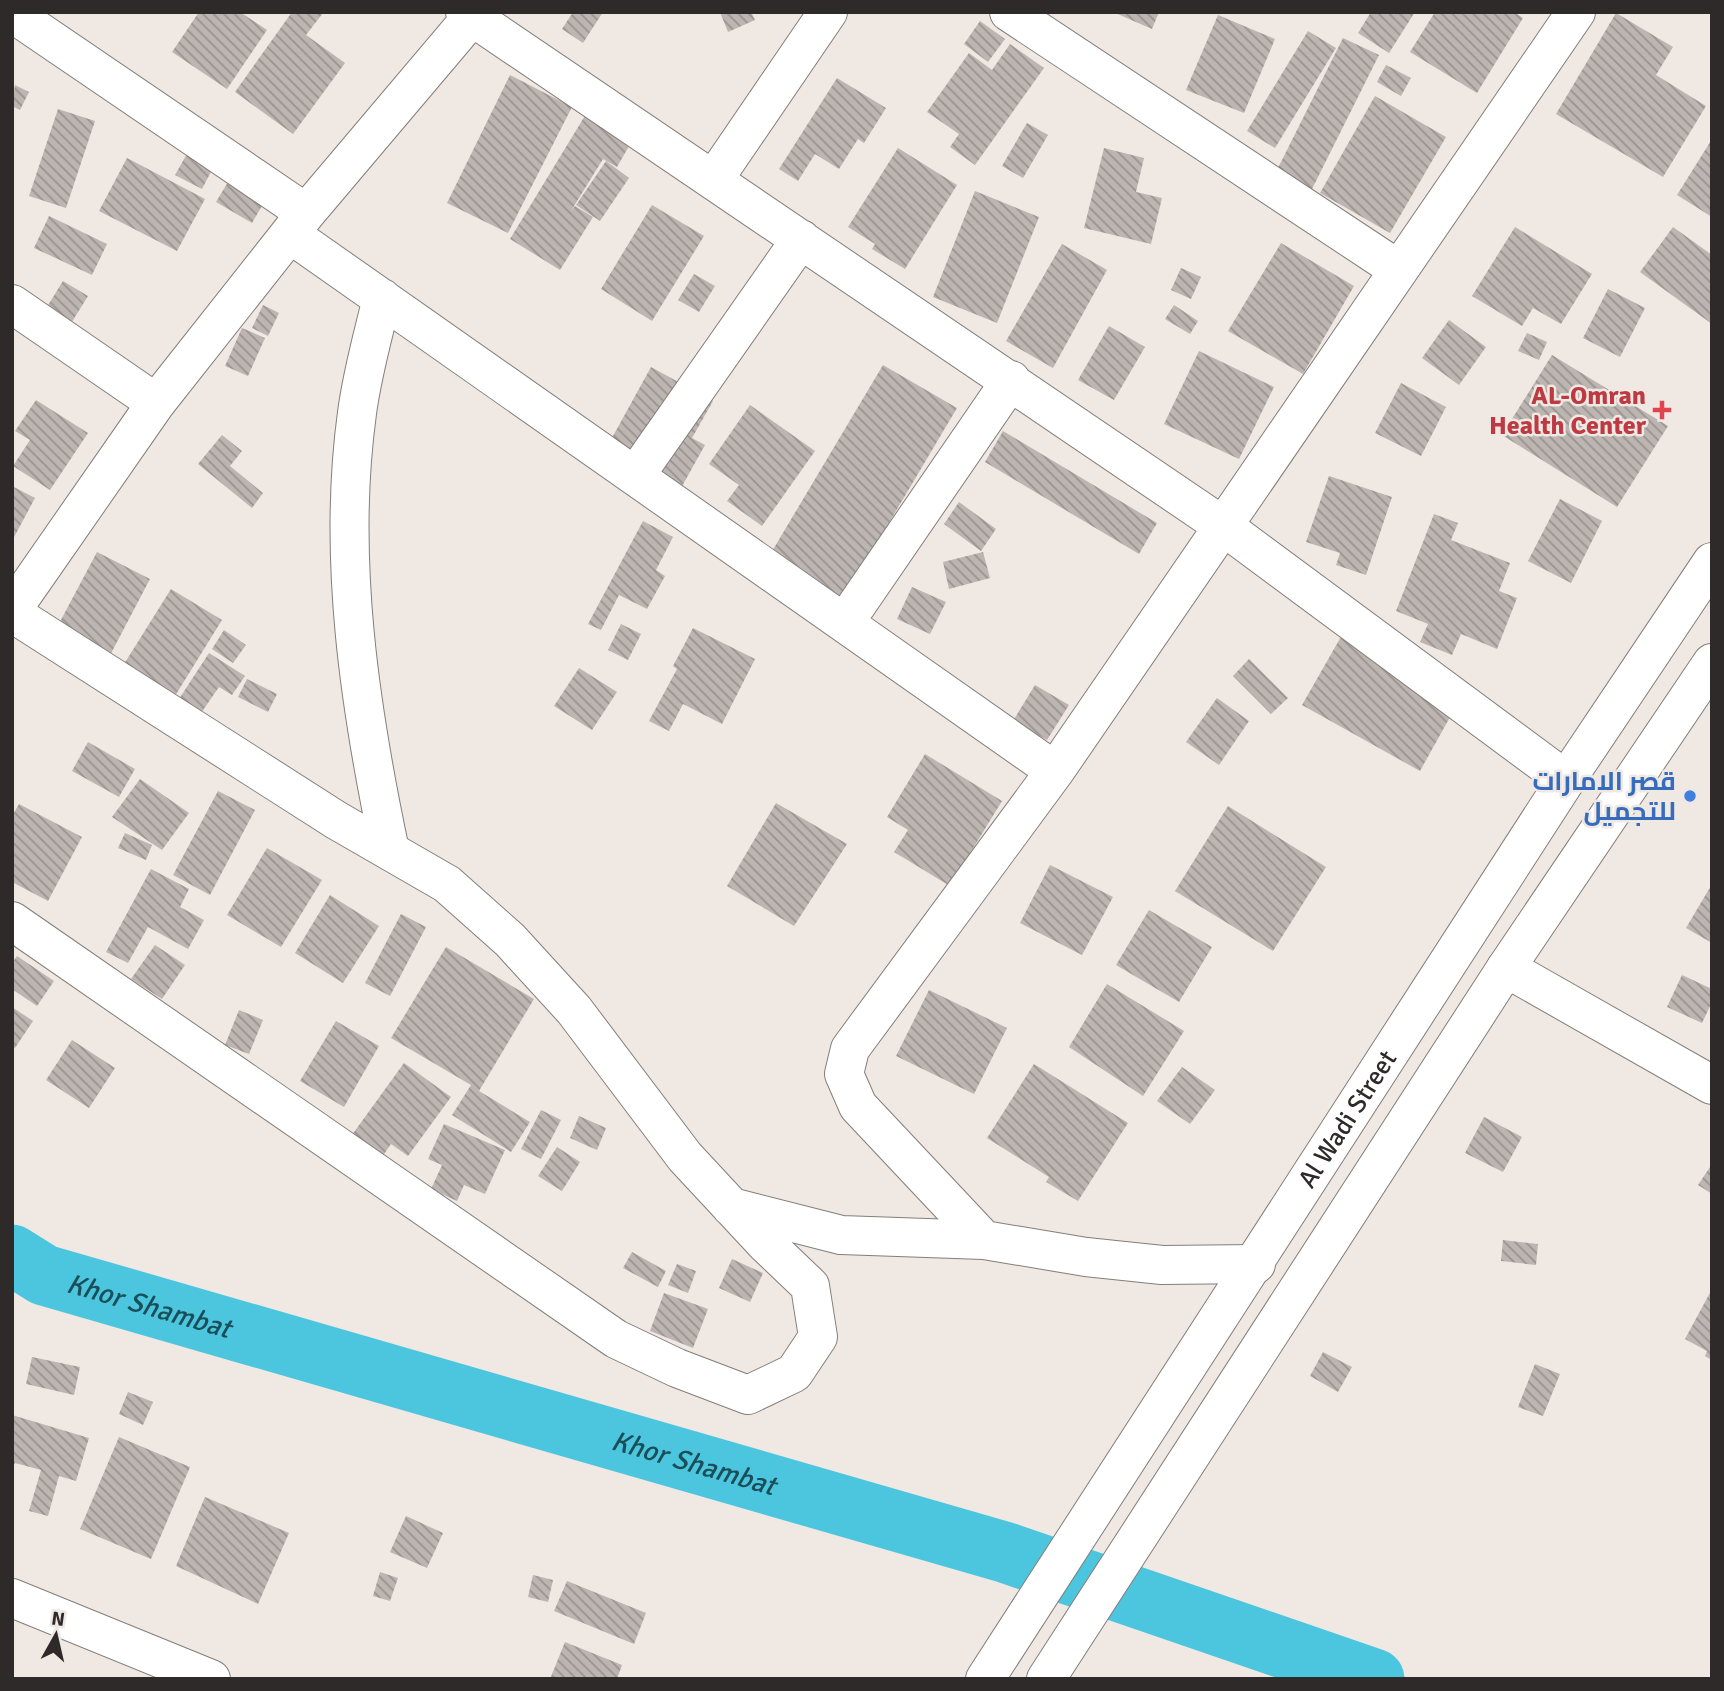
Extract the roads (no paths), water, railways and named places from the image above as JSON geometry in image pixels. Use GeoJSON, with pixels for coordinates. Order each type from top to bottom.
{"type":"FeatureCollection","features":[{"type":"Feature","properties":{"kind":"street"},"geometry":{"type":"LineString","coordinates":[[714,179],[828,12]]}},
{"type":"Feature","properties":{"kind":"street"},"geometry":{"type":"LineString","coordinates":[[1009,12],[1399,270]]}},
{"type":"Feature","properties":{"kind":"street"},"geometry":{"type":"LineString","coordinates":[[984,1240],[858,1106],[844,1074],[850,1049],[1055,771],[1576,12]]}},
{"type":"Feature","properties":{"kind":"street"},"geometry":{"type":"LineString","coordinates":[[12,13],[298,223],[382,298],[1055,771]]}},
{"type":"Feature","properties":{"kind":"street"},"geometry":{"type":"LineString","coordinates":[[12,920],[616,1339],[677,1368],[748,1395],[794,1373],[818,1336],[810,1286],[731,1208],[670,1138],[573,1010],[510,940],[447,884],[336,820],[12,612],[156,403],[298,223],[471,14],[1223,526],[1566,780]]}},
{"type":"Feature","properties":{"kind":"street"},"geometry":{"type":"LineString","coordinates":[[635,476],[801,239]]}},
{"type":"Feature","properties":{"kind":"street"},"geometry":{"type":"LineString","coordinates":[[382,298],[357,413],[351,503],[352,619],[376,785],[390,851]]}},
{"type":"Feature","properties":{"kind":"street"},"geometry":{"type":"LineString","coordinates":[[12,304],[156,403]]}},
{"type":"Feature","properties":{"kind":"street"},"geometry":{"type":"LineString","coordinates":[[845,622],[1011,380]]}},
{"type":"Feature","properties":{"kind":"street","name":"Al Wadi Street"},"geometry":{"type":"LineString","coordinates":[[990,1671],[1256,1264],[1566,780],[1712,562]]}},
{"type":"Feature","properties":{"kind":"street","name":"Al Wadi Street"},"geometry":{"type":"LineString","coordinates":[[1046,1679],[1506,968],[1712,663]]}},
{"type":"Feature","properties":{"kind":"street"},"geometry":{"type":"LineString","coordinates":[[1506,968],[1712,1085]]}},
{"type":"Feature","properties":{"kind":"street"},"geometry":{"type":"LineString","coordinates":[[731,1208],[841,1235],[984,1240],[1086,1257],[1162,1265],[1256,1264]]}},
{"type":"Feature","properties":{"kind":"street"},"geometry":{"type":"LineString","coordinates":[[12,1598],[211,1679]]}},
{"type":"Feature","properties":{"kind":"waterway","name":"Khor Shambat"},"geometry":{"type":"LineString","coordinates":[[12,1255],[44,1275],[1004,1552],[1374,1679]]}},
{"type":"Feature","properties":{"kind":"place","name":"AL-Omran Health Center"},"geometry":{"type":"Point","coordinates":[1662,410]}},
{"type":"Feature","properties":{"kind":"place","name":"قصر الامارات للتجميل"},"geometry":{"type":"Point","coordinates":[1690,796]}}]}
